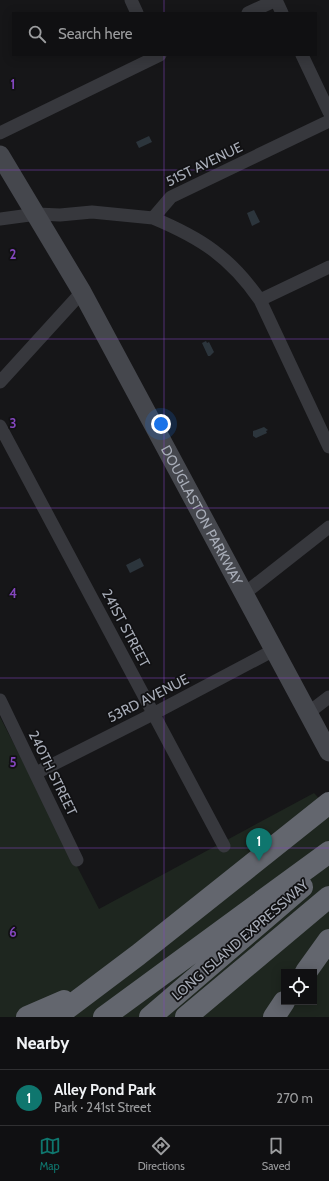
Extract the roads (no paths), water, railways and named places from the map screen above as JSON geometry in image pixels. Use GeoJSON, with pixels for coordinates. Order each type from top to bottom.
{"type":"FeatureCollection","features":[{"type":"Feature","properties":{"kind":"highway"},"geometry":{"type":"LineString","coordinates":[[52,1017],[65,1010],[138,955],[329,803]]}},
{"type":"Feature","properties":{"kind":"highway"},"geometry":{"type":"LineString","coordinates":[[104,1017],[329,852]]}},
{"type":"Feature","properties":{"kind":"highway","name":"LONG ISLAND EXPRESSWAY"},"geometry":{"type":"LineString","coordinates":[[150,1017],[329,864]]}},
{"type":"Feature","properties":{"kind":"highway","name":"LONG ISLAND EXPRESSWAY"},"geometry":{"type":"LineString","coordinates":[[186,1017],[329,897]]}},
{"type":"Feature","properties":{"kind":"highway"},"geometry":{"type":"LineString","coordinates":[[206,1017],[329,904]]}},
{"type":"Feature","properties":{"kind":"highway"},"geometry":{"type":"LineString","coordinates":[[308,969],[327,945]]}},
{"type":"Feature","properties":{"kind":"highway"},"geometry":{"type":"LineString","coordinates":[[26,1017],[62,1002],[138,955]]}},
{"type":"Feature","properties":{"kind":"highway"},"geometry":{"type":"LineString","coordinates":[[274,1017],[282,1005]]}},
{"type":"Feature","properties":{"kind":"main road","name":"DOUGLASTON PARKWAY"},"geometry":{"type":"LineString","coordinates":[[0,155],[37,214],[82,292],[245,593],[329,752]]}},
{"type":"Feature","properties":{"kind":"street"},"geometry":{"type":"LineString","coordinates":[[131,0],[137,12]]}},
{"type":"Feature","properties":{"kind":"street"},"geometry":{"type":"LineString","coordinates":[[250,12],[276,0],[282,12]]}},
{"type":"Feature","properties":{"kind":"street"},"geometry":{"type":"LineString","coordinates":[[0,133],[156,56]]}},
{"type":"Feature","properties":{"kind":"street"},"geometry":{"type":"LineString","coordinates":[[302,56],[329,112]]}},
{"type":"Feature","properties":{"kind":"street","name":"51ST AVENUE"},"geometry":{"type":"LineString","coordinates":[[153,218],[171,197],[329,121]]}},
{"type":"Feature","properties":{"kind":"street"},"geometry":{"type":"LineString","coordinates":[[0,219],[37,214],[60,215],[92,212],[153,218],[194,236],[210,247],[225,258],[246,280],[260,300],[329,447]]}},
{"type":"Feature","properties":{"kind":"street"},"geometry":{"type":"LineString","coordinates":[[260,300],[329,267]]}},
{"type":"Feature","properties":{"kind":"street"},"geometry":{"type":"LineString","coordinates":[[0,382],[82,292]]}},
{"type":"Feature","properties":{"kind":"street","name":"241ST STREET"},"geometry":{"type":"LineString","coordinates":[[0,426],[224,846]]}},
{"type":"Feature","properties":{"kind":"street"},"geometry":{"type":"LineString","coordinates":[[245,593],[329,526]]}},
{"type":"Feature","properties":{"kind":"street","name":"53RD AVENUE"},"geometry":{"type":"LineString","coordinates":[[36,773],[153,714],[274,650]]}},
{"type":"Feature","properties":{"kind":"street"},"geometry":{"type":"LineString","coordinates":[[308,714],[329,697]]}},
{"type":"Feature","properties":{"kind":"street","name":"240TH STREET"},"geometry":{"type":"LineString","coordinates":[[0,700],[77,860]]}},
{"type":"Feature","properties":{"kind":"place","name":"Alley Pond Park"},"geometry":{"type":"Point","coordinates":[259,861]}}]}
